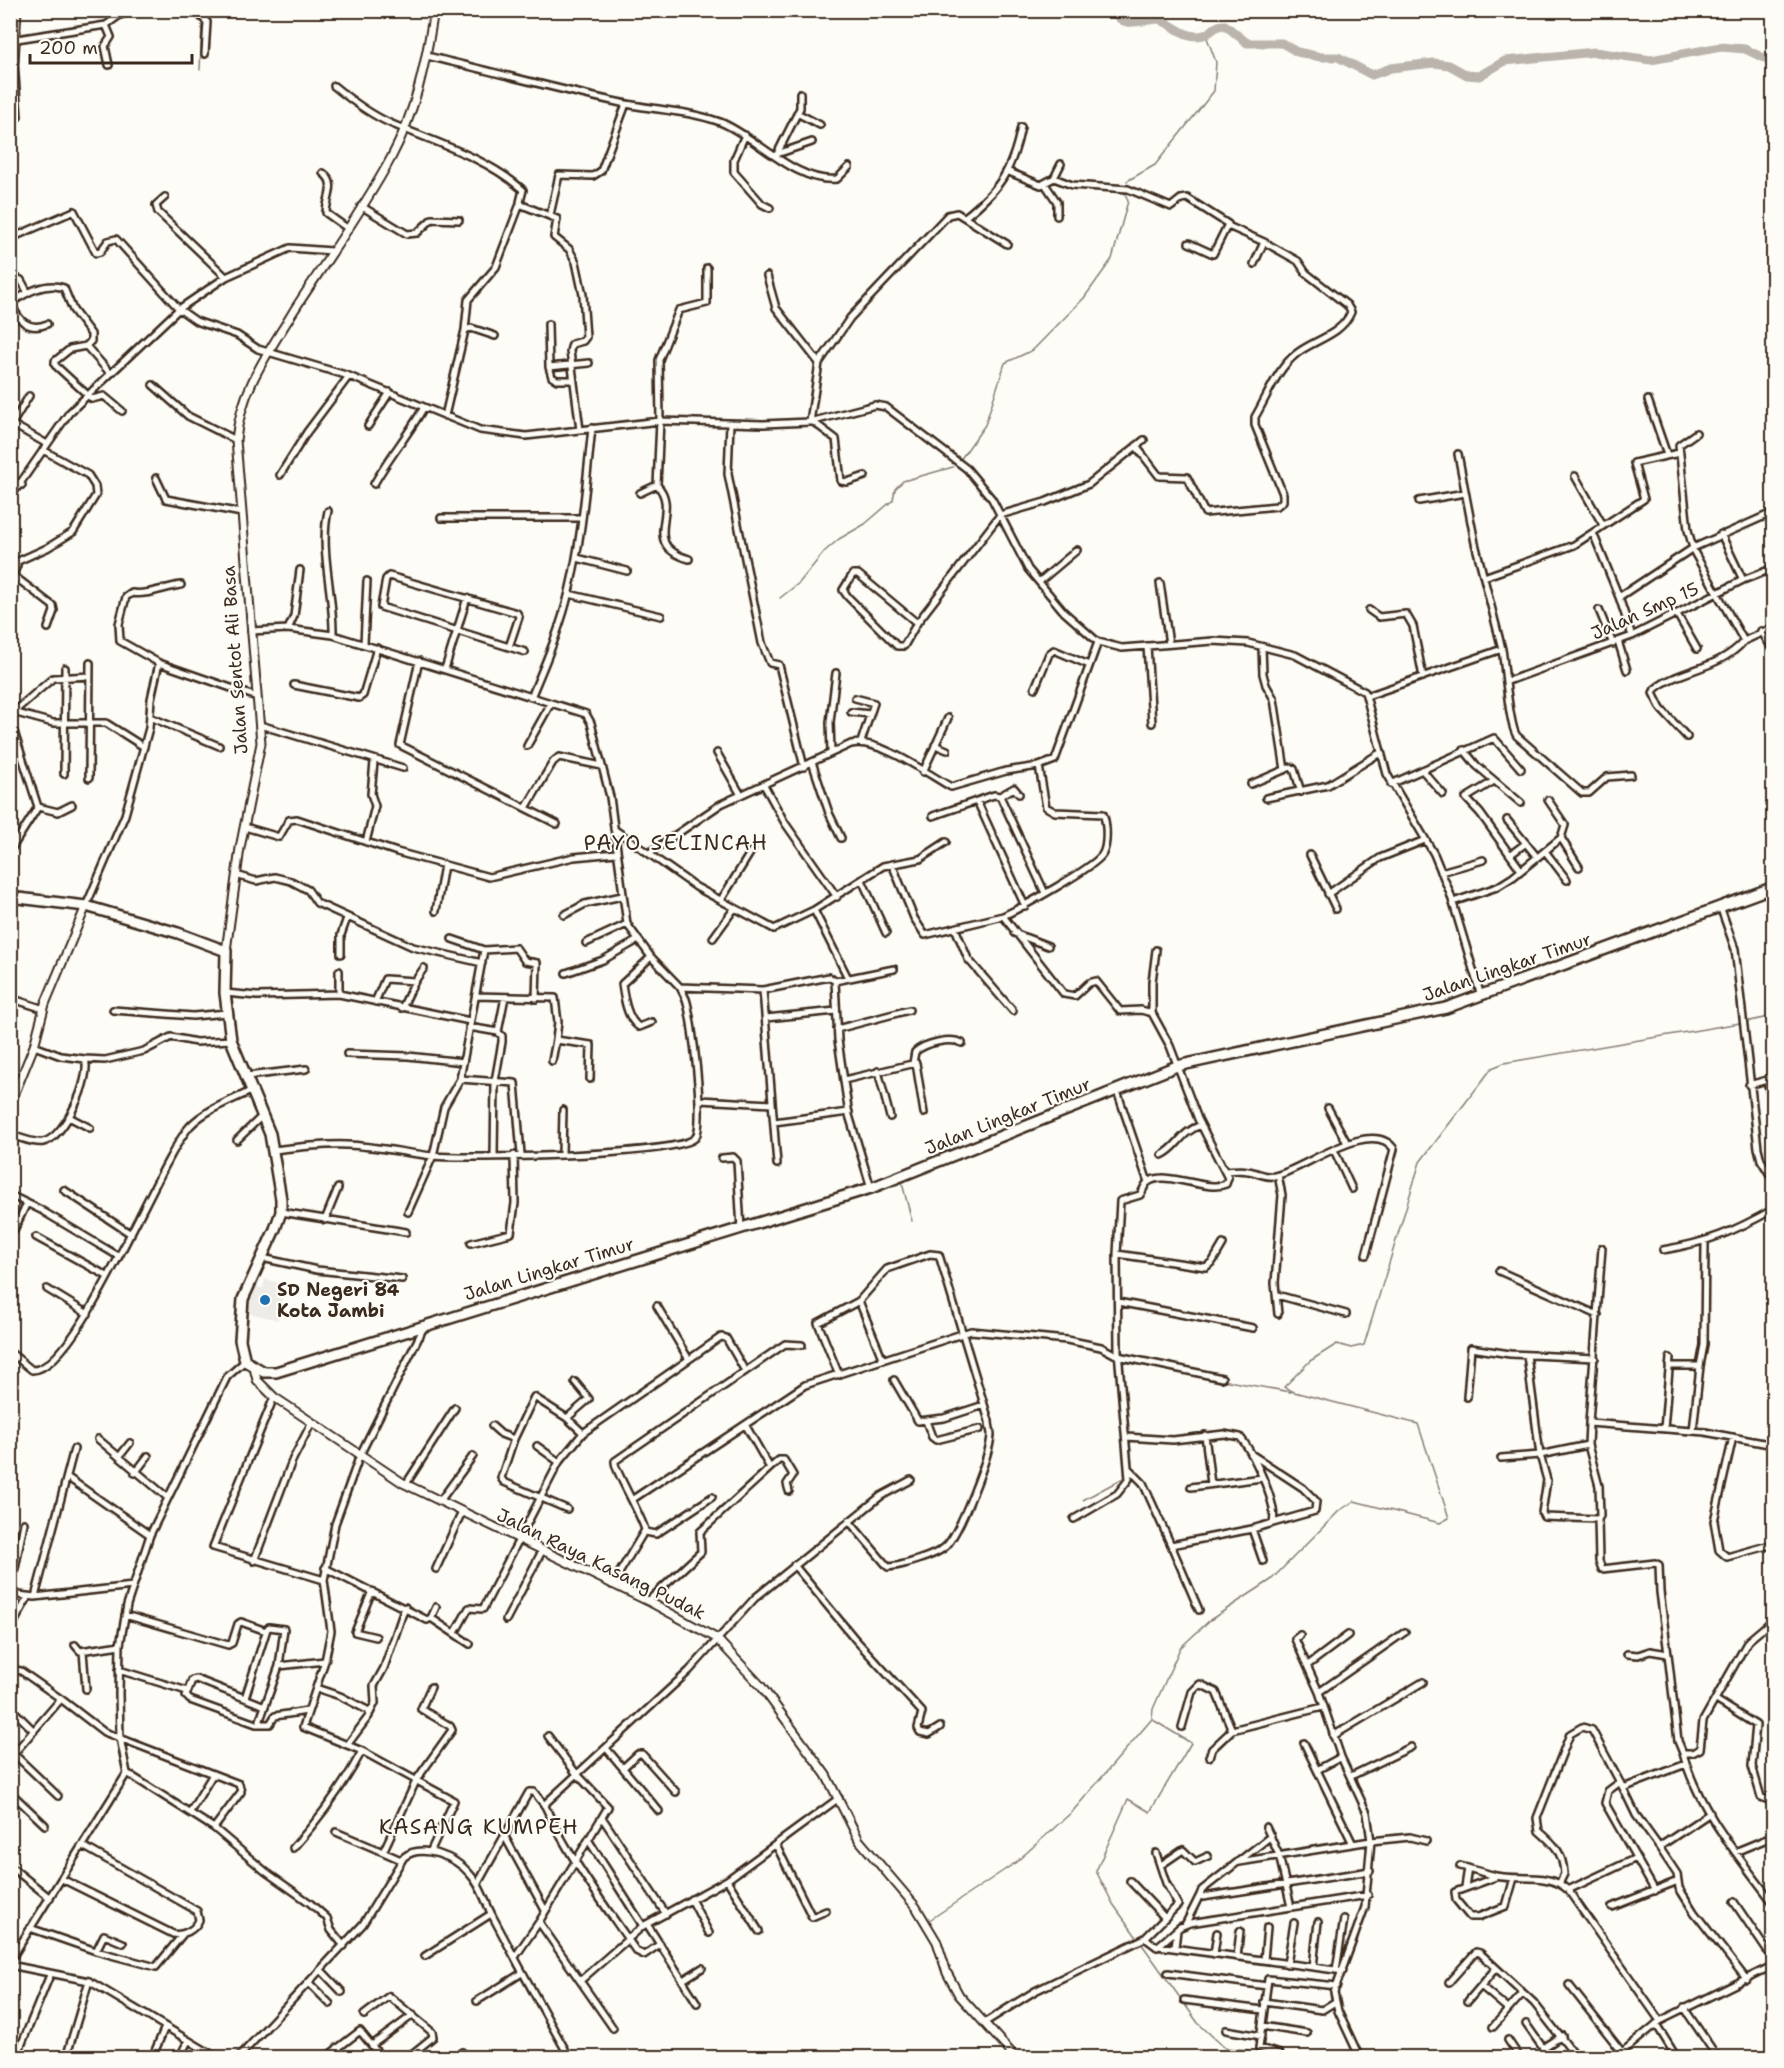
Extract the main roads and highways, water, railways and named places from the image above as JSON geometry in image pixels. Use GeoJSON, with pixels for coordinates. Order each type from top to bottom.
{"type":"FeatureCollection","features":[{"type":"Feature","properties":{"kind":"highway","name":"Jalan Lingkar Timur"},"geometry":{"type":"LineString","coordinates":[[254,1368],[276,1372],[292,1368],[426,1324],[871,1188],[1177,1066],[1435,1011],[1773,887]]}},
{"type":"Feature","properties":{"kind":"highway","name":"Jalan Sentot Ali Basa"},"geometry":{"type":"LineString","coordinates":[[10,897],[86,906],[178,933],[226,951],[225,993],[231,1040],[264,1114],[274,1150],[281,1212],[243,1299],[240,1340],[245,1361],[254,1368]]}},
{"type":"Feature","properties":{"kind":"waterway"},"geometry":{"type":"LineString","coordinates":[[207,10],[207,16]]}},
{"type":"Feature","properties":{"kind":"waterway"},"geometry":{"type":"LineString","coordinates":[[1114,10],[1122,20],[1128,22],[1159,19],[1180,31],[1198,36],[1225,25],[1247,43],[1282,43],[1297,52],[1321,57],[1338,57],[1372,75],[1391,68],[1434,63],[1449,65],[1467,75],[1479,76],[1505,61],[1595,52],[1651,60],[1721,47],[1745,49],[1764,58],[1774,58]]}},
{"type":"Feature","properties":{"kind":"waterway"},"geometry":{"type":"LineString","coordinates":[[200,70],[202,22]]}},
{"type":"Feature","properties":{"kind":"waterway"},"geometry":{"type":"LineString","coordinates":[[1127,181],[1155,165],[1214,91],[1216,62],[1206,35]]}},
{"type":"Feature","properties":{"kind":"waterway"},"geometry":{"type":"LineString","coordinates":[[960,460],[985,425],[1005,363],[1033,350],[1084,298],[1112,259],[1128,201],[1125,193]]}},
{"type":"Feature","properties":{"kind":"waterway"},"geometry":{"type":"LineString","coordinates":[[780,598],[799,583],[825,551],[839,539],[865,524],[893,500],[895,489],[903,481],[953,467]]}},
{"type":"Feature","properties":{"kind":"waterway"},"geometry":{"type":"LineString","coordinates":[[1745,1022],[1774,1016]]}},
{"type":"Feature","properties":{"kind":"waterway"},"geometry":{"type":"LineString","coordinates":[[931,1919],[1015,1863],[1072,1812],[1152,1719],[1153,1709],[1180,1648],[1210,1620],[1271,1580],[1339,1511],[1354,1501],[1440,1523],[1449,1518],[1418,1424],[1294,1392],[1284,1387],[1310,1361],[1337,1344],[1351,1348],[1364,1345],[1420,1162],[1492,1068],[1504,1063],[1740,1023]]}},
{"type":"Feature","properties":{"kind":"waterway"},"geometry":{"type":"LineString","coordinates":[[902,1183],[912,1221]]}},
{"type":"Feature","properties":{"kind":"waterway"},"geometry":{"type":"LineString","coordinates":[[1124,1362],[1191,1374]]}},
{"type":"Feature","properties":{"kind":"waterway"},"geometry":{"type":"LineString","coordinates":[[1222,1380],[1291,1392]]}},
{"type":"Feature","properties":{"kind":"waterway"},"geometry":{"type":"LineString","coordinates":[[1083,1500],[1127,1476]]}},
{"type":"Feature","properties":{"kind":"waterway"},"geometry":{"type":"LineString","coordinates":[[1138,1939],[1113,1904],[1096,1871],[1128,1799],[1150,1812],[1191,1743],[1153,1720]]}},
{"type":"Feature","properties":{"kind":"waterway"},"geometry":{"type":"LineString","coordinates":[[1141,1943],[1198,2023],[1225,2048],[1248,2050],[1264,2058]]}},
{"type":"Feature","properties":{"kind":"place","name":"SD Negeri 84 Kota Jambi"},"geometry":{"type":"Point","coordinates":[265,1300]}},
{"type":"Feature","properties":{"kind":"district","name":"PAYO SELINCAH"},"geometry":{"type":"Point","coordinates":[676,843]}},
{"type":"Feature","properties":{"kind":"district","name":"KASANG KUMPEH"},"geometry":{"type":"Point","coordinates":[479,1827]}}]}
